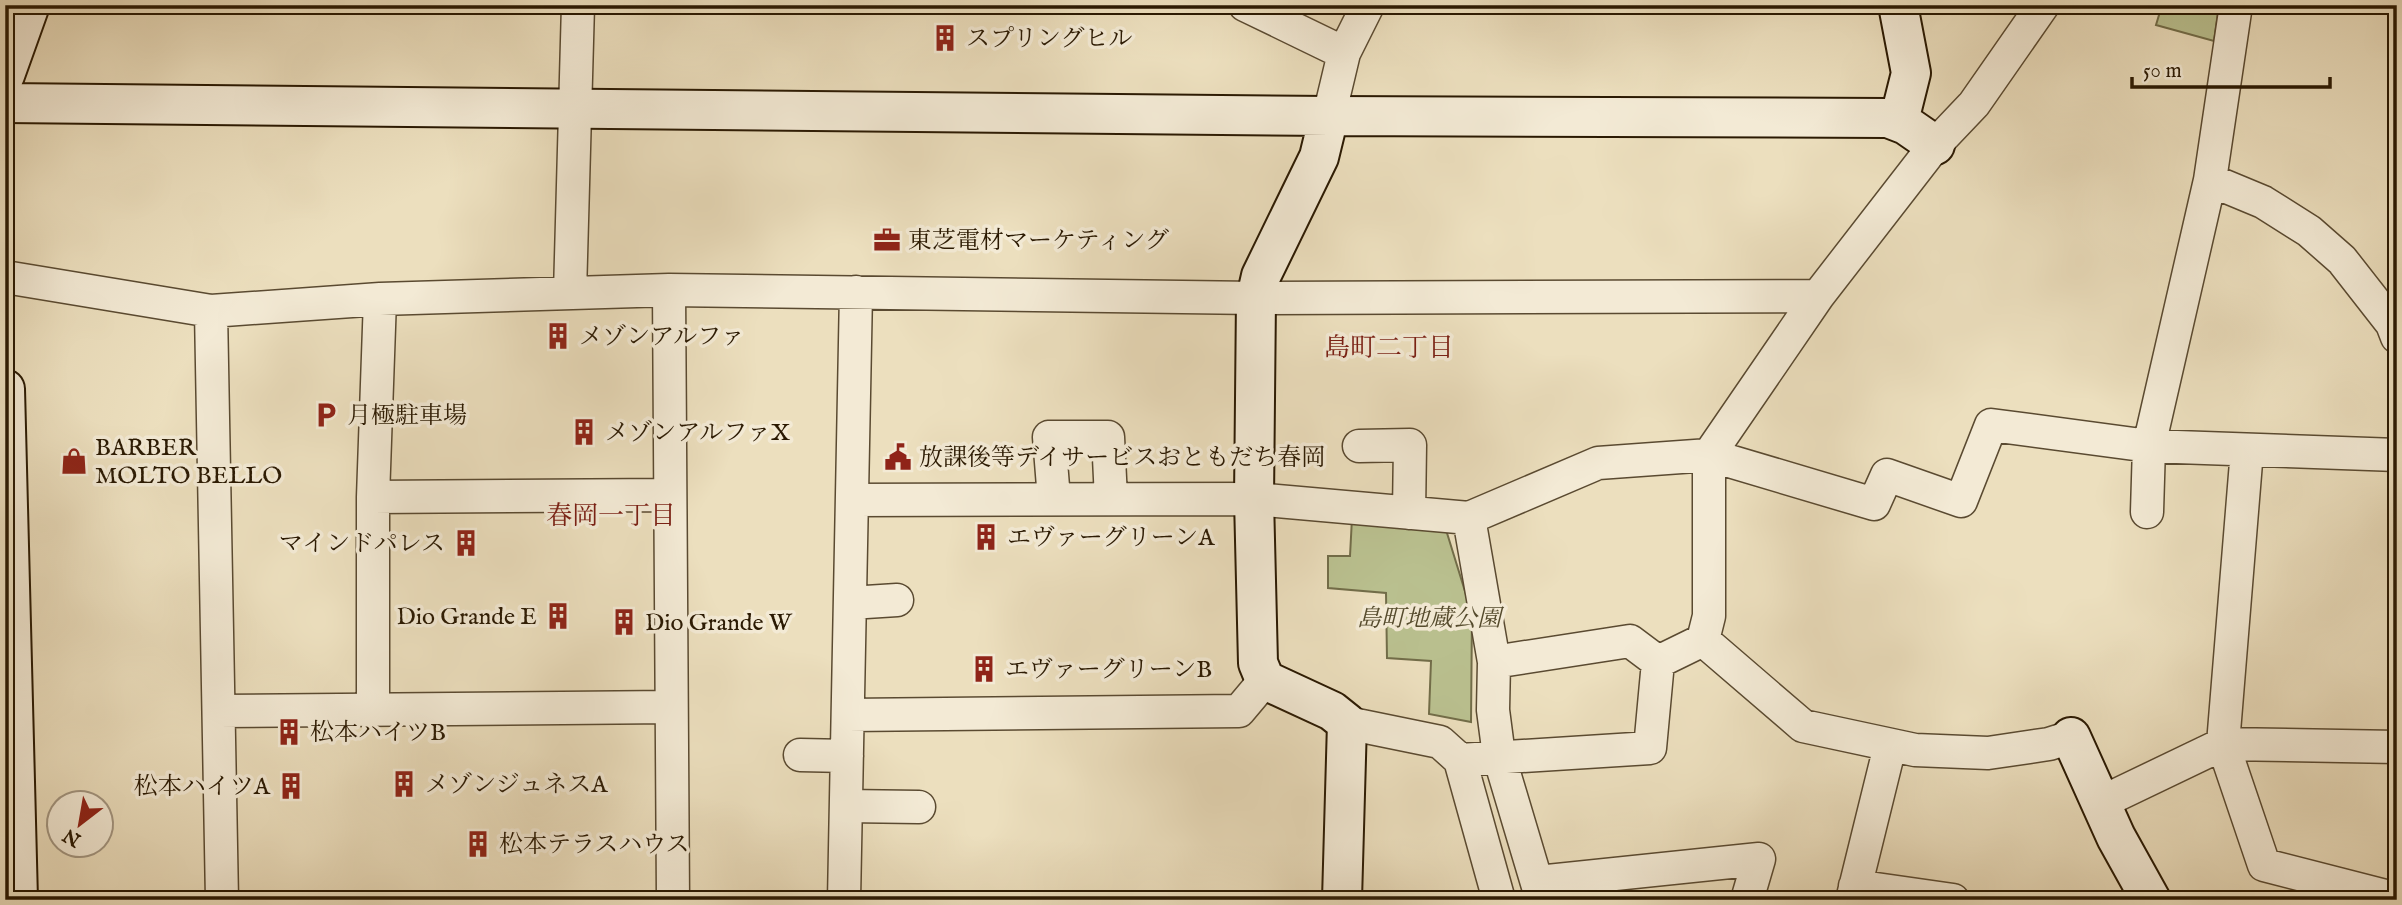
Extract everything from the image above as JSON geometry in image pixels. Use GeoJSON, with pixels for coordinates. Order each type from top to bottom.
{"type":"FeatureCollection","features":[{"type":"Feature","properties":{"kind":"street"},"geometry":{"type":"LineString","coordinates":[[5,75],[30,5]]}},
{"type":"Feature","properties":{"kind":"street"},"geometry":{"type":"LineString","coordinates":[[570,293],[578,5]]}},
{"type":"Feature","properties":{"kind":"street"},"geometry":{"type":"LineString","coordinates":[[1245,5],[1344,53]]}},
{"type":"Feature","properties":{"kind":"street"},"geometry":{"type":"LineString","coordinates":[[1368,5],[1344,53],[1319,157],[1261,276],[1256,298],[1254,499],[1258,663],[1265,680],[1332,711],[1347,723],[1440,742],[1460,760],[1499,900]]}},
{"type":"Feature","properties":{"kind":"street"},"geometry":{"type":"LineString","coordinates":[[1899,5],[1911,74],[1899,121]]}},
{"type":"Feature","properties":{"kind":"street"},"geometry":{"type":"LineString","coordinates":[[1658,662],[1703,640],[1709,616],[1709,455],[1818,296],[1935,145],[1974,104],[2043,5]]}},
{"type":"Feature","properties":{"kind":"street"},"geometry":{"type":"LineString","coordinates":[[2147,512],[2149,446],[2210,180],[2236,5]]}},
{"type":"Feature","properties":{"kind":"street"},"geometry":{"type":"LineString","coordinates":[[5,103],[1329,116],[1888,118],[1899,121],[1935,145]]}},
{"type":"Feature","properties":{"kind":"street"},"geometry":{"type":"LineString","coordinates":[[2210,180],[2263,202],[2309,232],[2342,260],[2392,324],[2397,337]]}},
{"type":"Feature","properties":{"kind":"street"},"geometry":{"type":"LineString","coordinates":[[5,277],[211,311],[380,299],[668,290],[1256,298],[1818,296]]}},
{"type":"Feature","properties":{"kind":"street"},"geometry":{"type":"LineString","coordinates":[[668,290],[673,900]]}},
{"type":"Feature","properties":{"kind":"street"},"geometry":{"type":"LineString","coordinates":[[844,900],[856,292]]}},
{"type":"Feature","properties":{"kind":"street"},"geometry":{"type":"LineString","coordinates":[[373,710],[373,497],[380,299]]}},
{"type":"Feature","properties":{"kind":"street"},"geometry":{"type":"LineString","coordinates":[[211,311],[222,900]]}},
{"type":"Feature","properties":{"kind":"street"},"geometry":{"type":"LineString","coordinates":[[5,389],[18,900]]}},
{"type":"Feature","properties":{"kind":"street"},"geometry":{"type":"LineString","coordinates":[[852,500],[1254,499],[1469,518],[1598,463],[1709,455],[1874,504],[1887,475],[1961,500],[1991,425],[2149,446],[2397,455]]}},
{"type":"Feature","properties":{"kind":"street"},"geometry":{"type":"LineString","coordinates":[[1054,499],[1049,437],[1108,437],[1111,499]]}},
{"type":"Feature","properties":{"kind":"street"},"geometry":{"type":"LineString","coordinates":[[1359,446],[1410,445],[1409,513]]}},
{"type":"Feature","properties":{"kind":"street"},"geometry":{"type":"LineString","coordinates":[[2247,450],[2223,744],[2264,865],[2397,899]]}},
{"type":"Feature","properties":{"kind":"street"},"geometry":{"type":"LineString","coordinates":[[373,497],[670,495]]}},
{"type":"Feature","properties":{"kind":"street"},"geometry":{"type":"LineString","coordinates":[[1469,518],[1494,662],[1493,710],[1499,756],[1540,891],[1759,859],[1747,900]]}},
{"type":"Feature","properties":{"kind":"street"},"geometry":{"type":"LineString","coordinates":[[850,603],[897,600]]}},
{"type":"Feature","properties":{"kind":"street"},"geometry":{"type":"LineString","coordinates":[[1703,640],[1803,726],[1915,750],[1988,753],[2049,744],[2071,737],[2116,836],[2151,900]]}},
{"type":"Feature","properties":{"kind":"street"},"geometry":{"type":"LineString","coordinates":[[1494,662],[1630,641],[1658,662]]}},
{"type":"Feature","properties":{"kind":"street"},"geometry":{"type":"LineString","coordinates":[[1460,760],[1650,748],[1658,662]]}},
{"type":"Feature","properties":{"kind":"street"},"geometry":{"type":"LineString","coordinates":[[848,715],[1239,711],[1265,680]]}},
{"type":"Feature","properties":{"kind":"street"},"geometry":{"type":"LineString","coordinates":[[219,711],[671,707]]}},
{"type":"Feature","properties":{"kind":"street"},"geometry":{"type":"LineString","coordinates":[[1342,900],[1347,723]]}},
{"type":"Feature","properties":{"kind":"street"},"geometry":{"type":"LineString","coordinates":[[2101,803],[2223,744],[2397,747]]}},
{"type":"Feature","properties":{"kind":"street"},"geometry":{"type":"LineString","coordinates":[[1891,746],[1853,893],[1953,900]]}},
{"type":"Feature","properties":{"kind":"street"},"geometry":{"type":"LineString","coordinates":[[800,755],[847,756]]}},
{"type":"Feature","properties":{"kind":"street"},"geometry":{"type":"LineString","coordinates":[[846,806],[919,807]]}},
{"type":"Feature","properties":{"kind":"green space"},"geometry":{"type":"Polygon","coordinates":[[[2162,5],[2219,5],[2214,41],[2156,25],[2162,5]]]}},
{"type":"Feature","properties":{"kind":"green space","name":"島町地蔵公園"},"geometry":{"type":"Polygon","coordinates":[[[1352,518],[1435,524],[1447,533],[1472,614],[1471,722],[1429,714],[1431,661],[1387,658],[1386,593],[1328,588],[1328,556],[1350,556],[1352,518]]]}},
{"type":"Feature","properties":{"kind":"place","name":"スプリングヒル"},"geometry":{"type":"Point","coordinates":[945,38]}},
{"type":"Feature","properties":{"kind":"place","name":"東芝電材マーケティング"},"geometry":{"type":"Point","coordinates":[887,240]}},
{"type":"Feature","properties":{"kind":"place","name":"メゾンアルファ"},"geometry":{"type":"Point","coordinates":[558,336]}},
{"type":"Feature","properties":{"kind":"place","name":"月極駐車場"},"geometry":{"type":"Point","coordinates":[326,415]}},
{"type":"Feature","properties":{"kind":"place","name":"メゾンアルファX"},"geometry":{"type":"Point","coordinates":[584,432]}},
{"type":"Feature","properties":{"kind":"place","name":"放課後等デイサービスおともだち春岡"},"geometry":{"type":"Point","coordinates":[898,457]}},
{"type":"Feature","properties":{"kind":"place","name":"BARBER MOLTO BELLO"},"geometry":{"type":"Point","coordinates":[74,461]}},
{"type":"Feature","properties":{"kind":"place","name":"エヴァーグリーンA"},"geometry":{"type":"Point","coordinates":[986,537]}},
{"type":"Feature","properties":{"kind":"place","name":"マインドパレス"},"geometry":{"type":"Point","coordinates":[466,543]}},
{"type":"Feature","properties":{"kind":"place","name":"Dio Grande E"},"geometry":{"type":"Point","coordinates":[558,616]}},
{"type":"Feature","properties":{"kind":"place","name":"Dio Grande W"},"geometry":{"type":"Point","coordinates":[624,622]}},
{"type":"Feature","properties":{"kind":"place","name":"エヴァーグリーンB"},"geometry":{"type":"Point","coordinates":[984,669]}},
{"type":"Feature","properties":{"kind":"place","name":"松本ハイツB"},"geometry":{"type":"Point","coordinates":[289,732]}},
{"type":"Feature","properties":{"kind":"place","name":"メゾンジュネスA"},"geometry":{"type":"Point","coordinates":[404,784]}},
{"type":"Feature","properties":{"kind":"place","name":"松本ハイツA"},"geometry":{"type":"Point","coordinates":[291,786]}},
{"type":"Feature","properties":{"kind":"place","name":"松本テラスハウス"},"geometry":{"type":"Point","coordinates":[478,844]}},
{"type":"Feature","properties":{"kind":"district","name":"島町二丁目"},"geometry":{"type":"Point","coordinates":[1389,347]}},
{"type":"Feature","properties":{"kind":"district","name":"春岡一丁目"},"geometry":{"type":"Point","coordinates":[611,515]}}]}
